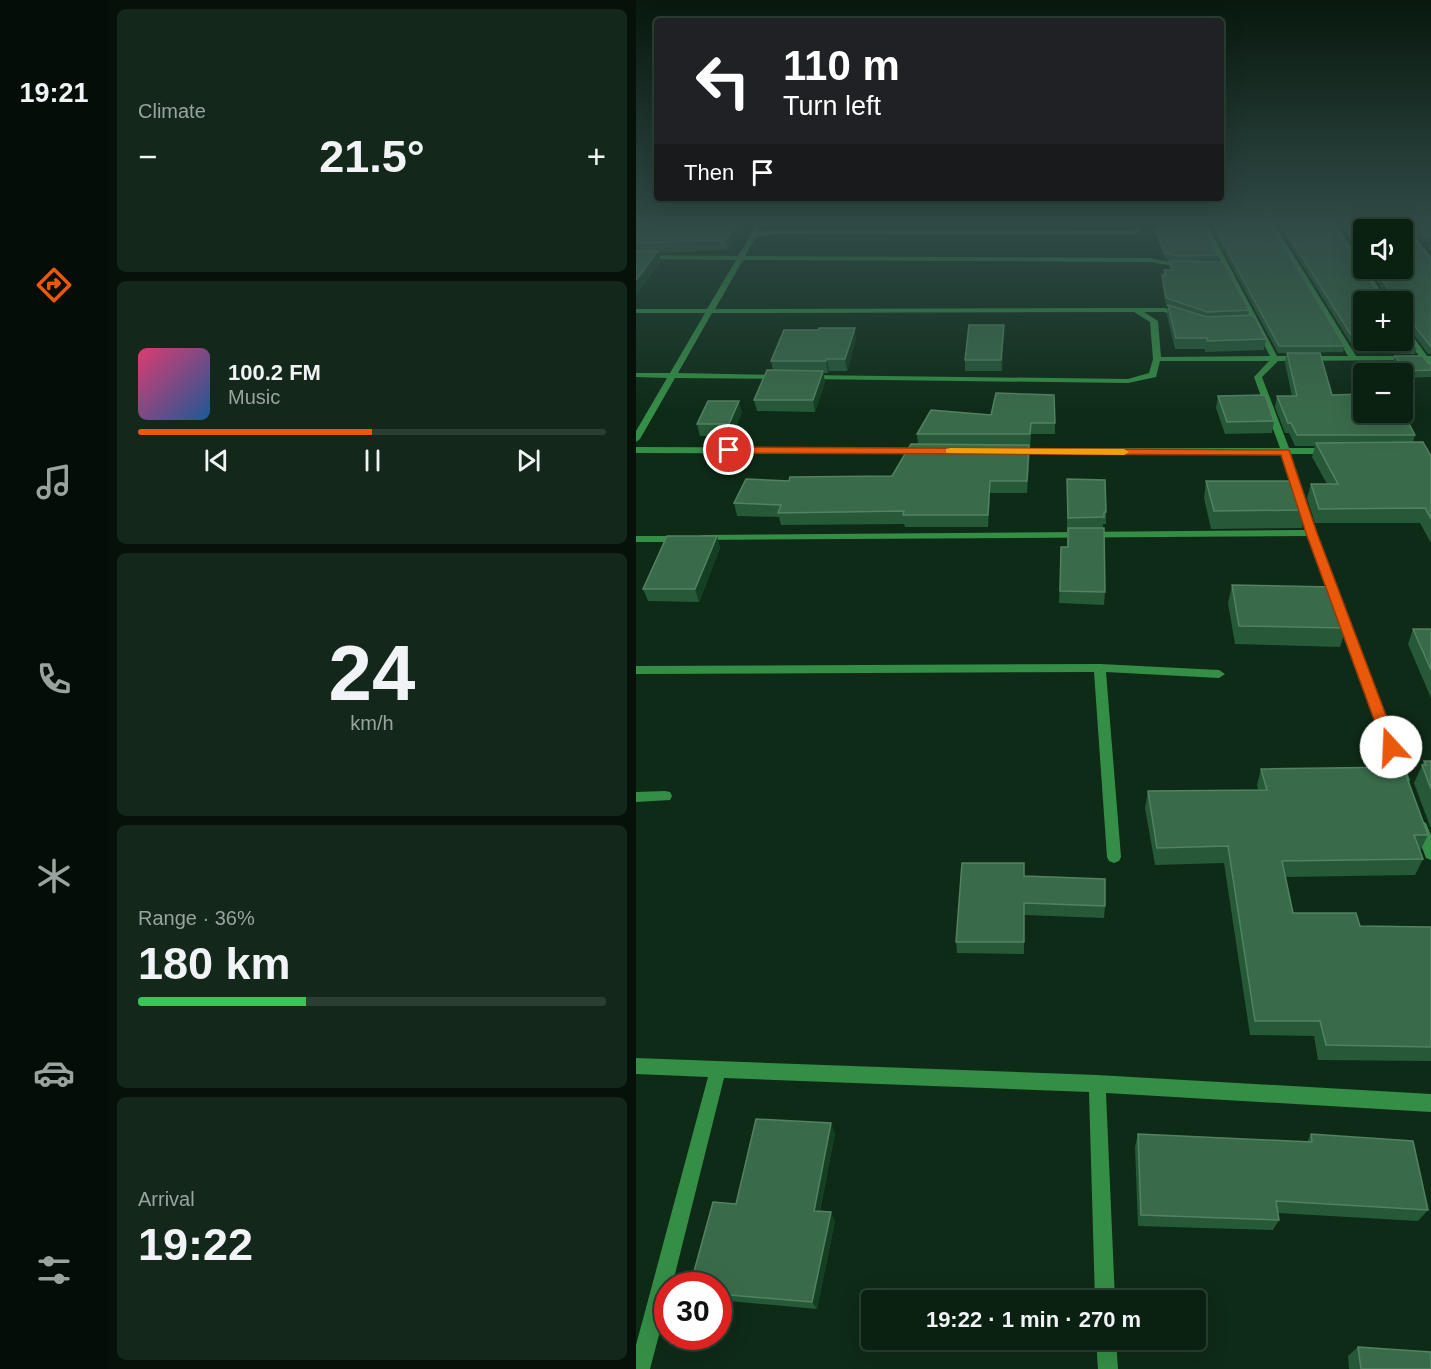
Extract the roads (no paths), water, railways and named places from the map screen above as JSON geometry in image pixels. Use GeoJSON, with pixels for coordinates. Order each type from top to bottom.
{"type":"FeatureCollection","features":[{"type":"Feature","properties":{"kind":"street"},"geometry":{"type":"LineString","coordinates":[[636,439],[724,286]]}},
{"type":"Feature","properties":{"kind":"street"},"geometry":{"type":"LineString","coordinates":[[1237,286],[1275,358]]}},
{"type":"Feature","properties":{"kind":"street"},"geometry":{"type":"LineString","coordinates":[[1309,286],[1353,358]]}},
{"type":"Feature","properties":{"kind":"street"},"geometry":{"type":"LineString","coordinates":[[636,375],[1128,381],[1153,375],[1157,358],[1154,321],[1135,310]]}},
{"type":"Feature","properties":{"kind":"street"},"geometry":{"type":"LineString","coordinates":[[636,311],[1165,310],[1195,321]]}},
{"type":"Feature","properties":{"kind":"street"},"geometry":{"type":"LineString","coordinates":[[1245,322],[1255,322]]}},
{"type":"Feature","properties":{"kind":"street"},"geometry":{"type":"LineString","coordinates":[[1413,341],[1431,367]]}},
{"type":"Feature","properties":{"kind":"street"},"geometry":{"type":"LineString","coordinates":[[1157,358],[1427,358]]}},
{"type":"Feature","properties":{"kind":"street"},"geometry":{"type":"LineString","coordinates":[[1275,358],[1258,377],[1286,452],[1311,533],[1406,788]]}},
{"type":"Feature","properties":{"kind":"street"},"geometry":{"type":"LineString","coordinates":[[636,450],[938,451]]}},
{"type":"Feature","properties":{"kind":"street"},"geometry":{"type":"LineString","coordinates":[[1008,451],[1342,451]]}},
{"type":"Feature","properties":{"kind":"street"},"geometry":{"type":"LineString","coordinates":[[636,539],[1311,533]]}},
{"type":"Feature","properties":{"kind":"street"},"geometry":{"type":"LineString","coordinates":[[1100,668],[1114,857]]}},
{"type":"Feature","properties":{"kind":"street"},"geometry":{"type":"LineString","coordinates":[[636,670],[1100,668],[1219,674]]}},
{"type":"Feature","properties":{"kind":"street"},"geometry":{"type":"LineString","coordinates":[[636,797],[665,796]]}},
{"type":"Feature","properties":{"kind":"street"},"geometry":{"type":"LineString","coordinates":[[1419,821],[1431,854]]}},
{"type":"Feature","properties":{"kind":"street"},"geometry":{"type":"LineString","coordinates":[[636,1066],[1097,1084],[1431,1103]]}},
{"type":"Feature","properties":{"kind":"street"},"geometry":{"type":"LineString","coordinates":[[640,1369],[718,1070]]}},
{"type":"Feature","properties":{"kind":"street"},"geometry":{"type":"LineString","coordinates":[[1097,1084],[1105,1290]]}},
{"type":"Feature","properties":{"kind":"street"},"geometry":{"type":"LineString","coordinates":[[1107,1350],[1108,1369]]}}]}
